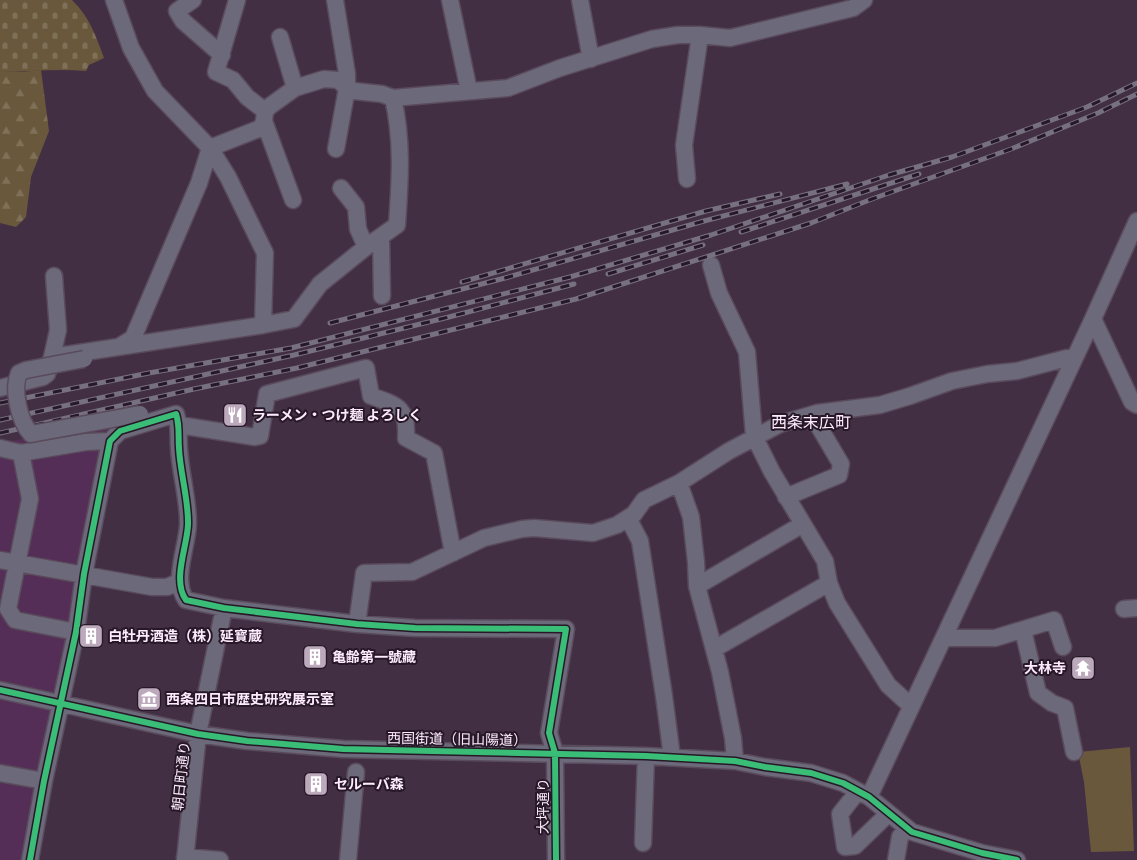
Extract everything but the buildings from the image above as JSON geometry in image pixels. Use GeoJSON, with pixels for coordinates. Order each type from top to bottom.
{"type":"FeatureCollection","features":[{"type":"Feature","properties":{"kind":"street"},"geometry":{"type":"LineString","coordinates":[[114,0],[131,48],[155,91],[210,148],[228,177],[265,253],[263,325]]}},
{"type":"Feature","properties":{"kind":"street"},"geometry":{"type":"LineString","coordinates":[[193,0],[177,11],[184,21],[208,45],[222,55]]}},
{"type":"Feature","properties":{"kind":"street"},"geometry":{"type":"LineString","coordinates":[[250,0],[235,6],[216,72],[233,80],[265,116],[293,200]]}},
{"type":"Feature","properties":{"kind":"street"},"geometry":{"type":"LineString","coordinates":[[335,0],[347,74],[347,88],[336,149]]}},
{"type":"Feature","properties":{"kind":"street"},"geometry":{"type":"LineString","coordinates":[[450,0],[469,91]]}},
{"type":"Feature","properties":{"kind":"street"},"geometry":{"type":"LineString","coordinates":[[580,0],[591,59]]}},
{"type":"Feature","properties":{"kind":"street"},"geometry":{"type":"LineString","coordinates":[[210,148],[261,128],[265,116],[294,88],[324,80],[338,80],[347,88],[382,94],[393,98],[508,88],[652,39],[678,35],[730,38],[853,8],[864,0]]}},
{"type":"Feature","properties":{"kind":"street"},"geometry":{"type":"LineString","coordinates":[[687,179],[684,145],[700,35]]}},
{"type":"Feature","properties":{"kind":"street"},"geometry":{"type":"LineString","coordinates":[[280,38],[294,88]]}},
{"type":"Feature","properties":{"kind":"street"},"geometry":{"type":"LineString","coordinates":[[52,357],[294,319],[320,284],[397,225],[402,169],[397,116],[393,98]]}},
{"type":"Feature","properties":{"kind":"street"},"geometry":{"type":"LineString","coordinates":[[161,418],[140,414],[31,434],[25,428],[22,420],[15,390],[19,373],[114,353],[118,347],[133,338],[199,183],[210,148]]}},
{"type":"Feature","properties":{"kind":"street"},"geometry":{"type":"LineString","coordinates":[[341,188],[356,207],[358,229],[366,247]]}},
{"type":"Feature","properties":{"kind":"street"},"geometry":{"type":"LineString","coordinates":[[888,814],[855,846],[845,847],[840,814],[863,794],[912,706],[1137,222]]}},
{"type":"Feature","properties":{"kind":"street"},"geometry":{"type":"LineString","coordinates":[[381,237],[382,296]]}},
{"type":"Feature","properties":{"kind":"street"},"geometry":{"type":"LineString","coordinates":[[711,265],[719,293],[747,352],[754,436],[786,497],[825,561],[829,583],[837,603],[888,685],[912,706]]}},
{"type":"Feature","properties":{"kind":"street"},"geometry":{"type":"LineString","coordinates":[[0,388],[43,378],[47,374],[58,330],[54,276]]}},
{"type":"Feature","properties":{"kind":"street"},"geometry":{"type":"LineString","coordinates":[[1092,321],[1095,322],[1132,402],[1137,404]]}},
{"type":"Feature","properties":{"kind":"street"},"geometry":{"type":"LineString","coordinates":[[30,860],[44,781],[62,705],[76,632],[84,574],[110,441],[120,431],[176,414],[179,425],[179,448],[188,524],[179,582],[182,594],[186,600],[224,608],[357,624],[364,573],[412,572],[484,538],[504,532],[534,528],[593,533],[617,526],[634,514],[644,500],[679,483],[754,436],[780,424],[817,413],[880,404],[952,381],[1017,370],[1067,358],[1074,359]]}},
{"type":"Feature","properties":{"kind":"street"},"geometry":{"type":"LineString","coordinates":[[179,425],[255,437],[260,436],[268,394],[366,368],[372,396],[396,405],[407,422],[406,438],[434,453],[453,553]]}},
{"type":"Feature","properties":{"kind":"street"},"geometry":{"type":"LineString","coordinates":[[786,497],[839,475],[841,464],[818,425],[817,413]]}},
{"type":"Feature","properties":{"kind":"street"},"geometry":{"type":"LineString","coordinates":[[0,448],[21,453],[86,442],[110,441]]}},
{"type":"Feature","properties":{"kind":"street"},"geometry":{"type":"LineString","coordinates":[[21,453],[30,499],[8,609],[15,620],[76,632]]}},
{"type":"Feature","properties":{"kind":"street"},"geometry":{"type":"LineString","coordinates":[[679,483],[691,517],[697,586],[714,648],[733,738],[735,762]]}},
{"type":"Feature","properties":{"kind":"street"},"geometry":{"type":"LineString","coordinates":[[628,518],[640,541],[672,757]]}},
{"type":"Feature","properties":{"kind":"street"},"geometry":{"type":"LineString","coordinates":[[697,586],[804,524]]}},
{"type":"Feature","properties":{"kind":"street"},"geometry":{"type":"LineString","coordinates":[[0,560],[152,587],[167,588],[179,582]]}},
{"type":"Feature","properties":{"kind":"street"},"geometry":{"type":"LineString","coordinates":[[714,648],[829,583]]}},
{"type":"Feature","properties":{"kind":"street","name":"朝日町通り"},"geometry":{"type":"LineString","coordinates":[[185,858],[198,734],[224,608]]}},
{"type":"Feature","properties":{"kind":"street"},"geometry":{"type":"LineString","coordinates":[[944,638],[995,638],[1054,620],[1063,647]]}},
{"type":"Feature","properties":{"kind":"street","name":"大坪通り"},"geometry":{"type":"LineString","coordinates":[[357,624],[415,628],[566,629],[550,733],[555,753],[556,860]]}},
{"type":"Feature","properties":{"kind":"street"},"geometry":{"type":"LineString","coordinates":[[1023,630],[1038,693],[1052,703],[1065,708],[1074,752]]}},
{"type":"Feature","properties":{"kind":"street","name":"西国街道（旧山陽道）"},"geometry":{"type":"LineString","coordinates":[[0,690],[198,734],[247,741],[343,749],[672,757],[735,762],[811,773],[843,783],[863,794],[912,832],[982,853],[1018,860]]}},
{"type":"Feature","properties":{"kind":"street"},"geometry":{"type":"LineString","coordinates":[[643,843],[646,756]]}},
{"type":"Feature","properties":{"kind":"street"},"geometry":{"type":"LineString","coordinates":[[348,860],[356,772]]}},
{"type":"Feature","properties":{"kind":"street"},"geometry":{"type":"LineString","coordinates":[[0,773],[44,781]]}},
{"type":"Feature","properties":{"kind":"street"},"geometry":{"type":"LineString","coordinates":[[896,860],[900,838],[906,828]]}},
{"type":"Feature","properties":{"kind":"street"},"geometry":{"type":"LineString","coordinates":[[185,858],[220,860]]}},
{"type":"Feature","properties":{"kind":"shaded area"},"geometry":{"type":"Polygon","coordinates":[[[119,421],[37,860],[0,860],[0,443],[119,421]]]}},
{"type":"Feature","properties":{"kind":"green space"},"geometry":{"type":"Polygon","coordinates":[[[0,0],[72,0],[78,6],[95,34],[104,58],[89,65],[86,71],[0,72],[0,0]]]}},
{"type":"Feature","properties":{"kind":"green space"},"geometry":{"type":"Polygon","coordinates":[[[41,70],[49,131],[31,177],[26,217],[16,227],[0,223],[0,72],[41,70]]]}},
{"type":"Feature","properties":{"kind":"green space"},"geometry":{"type":"Polygon","coordinates":[[[1130,747],[1134,851],[1091,852],[1084,782],[1078,752],[1130,747]]]}},
{"type":"Feature","properties":{"kind":"railway"},"geometry":{"type":"LineString","coordinates":[[0,403],[149,373],[291,348],[570,277],[711,235],[889,175],[952,157],[1087,107],[1137,83]]}},
{"type":"Feature","properties":{"kind":"railway"},"geometry":{"type":"LineString","coordinates":[[0,433],[194,389],[297,368],[576,299],[811,223],[1011,149],[1098,113],[1137,94]]}},
{"type":"Feature","properties":{"kind":"railway"},"geometry":{"type":"LineString","coordinates":[[741,232],[919,174]]}},
{"type":"Feature","properties":{"kind":"railway"},"geometry":{"type":"LineString","coordinates":[[330,323],[505,278],[704,221],[847,184]]}},
{"type":"Feature","properties":{"kind":"railway"},"geometry":{"type":"LineString","coordinates":[[462,282],[706,211],[780,194]]}},
{"type":"Feature","properties":{"kind":"railway"},"geometry":{"type":"LineString","coordinates":[[608,274],[703,245]]}},
{"type":"Feature","properties":{"kind":"railway"},"geometry":{"type":"LineString","coordinates":[[0,420],[294,355],[574,284]]}},
{"type":"Feature","properties":{"kind":"cycle path"},"geometry":{"type":"LineString","coordinates":[[30,860],[44,781],[76,632],[84,574],[110,441],[120,431],[176,414],[188,516],[180,574],[182,592],[186,600],[224,608],[357,624],[415,628],[566,629],[549,733],[555,753],[556,860]]}},
{"type":"Feature","properties":{"kind":"cycle path"},"geometry":{"type":"LineString","coordinates":[[0,690],[198,734],[247,741],[343,749],[646,756],[735,761],[811,773],[843,783],[869,797],[912,832],[982,853],[1017,860]]}},
{"type":"Feature","properties":{"kind":"place","name":"ラーメン・つけ麺 よろしく"},"geometry":{"type":"Point","coordinates":[235,415]}},
{"type":"Feature","properties":{"kind":"place","name":"白牡丹酒造（株）延寳蔵"},"geometry":{"type":"Point","coordinates":[91,636]}},
{"type":"Feature","properties":{"kind":"place","name":"亀齢第一號藏"},"geometry":{"type":"Point","coordinates":[315,657]}},
{"type":"Feature","properties":{"kind":"place","name":"大林寺"},"geometry":{"type":"Point","coordinates":[1083,668]}},
{"type":"Feature","properties":{"kind":"place","name":"西条四日市歴史研究展示室"},"geometry":{"type":"Point","coordinates":[149,699]}},
{"type":"Feature","properties":{"kind":"place","name":"セルーバ森"},"geometry":{"type":"Point","coordinates":[316,784]}},
{"type":"Feature","properties":{"kind":"district","name":"西条末広町"},"geometry":{"type":"Point","coordinates":[811,422]}}]}
